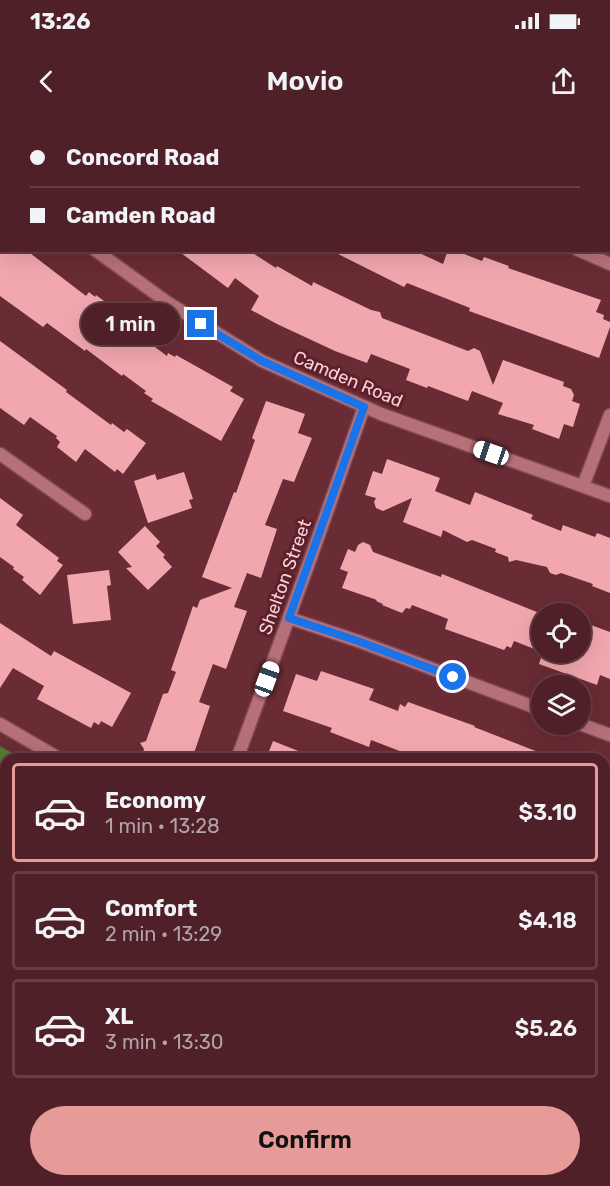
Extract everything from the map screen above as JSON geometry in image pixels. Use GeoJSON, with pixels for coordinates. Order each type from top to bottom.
{"type":"FeatureCollection","features":[{"type":"Feature","properties":{"kind":"street","name":"Camden Road"},"geometry":{"type":"LineString","coordinates":[[98,252],[167,302],[262,361],[364,407],[610,496]]}},
{"type":"Feature","properties":{"kind":"street"},"geometry":{"type":"LineString","coordinates":[[583,252],[610,264]]}},
{"type":"Feature","properties":{"kind":"street","name":"Shelton Street"},"geometry":{"type":"LineString","coordinates":[[239,753],[364,407]]}},
{"type":"Feature","properties":{"kind":"street"},"geometry":{"type":"LineString","coordinates":[[583,486],[610,415]]}},
{"type":"Feature","properties":{"kind":"street"},"geometry":{"type":"LineString","coordinates":[[0,454],[85,514]]}},
{"type":"Feature","properties":{"kind":"street"},"geometry":{"type":"LineString","coordinates":[[289,618],[358,641],[531,706]]}},
{"type":"Feature","properties":{"kind":"street"},"geometry":{"type":"LineString","coordinates":[[0,724],[50,753]]}},
{"type":"Feature","properties":{"kind":"street"},"geometry":{"type":"LineString","coordinates":[[591,728],[610,735]]}},
{"type":"Feature","properties":{"kind":"green space"},"geometry":{"type":"Polygon","coordinates":[[[0,746],[12,753],[0,753],[0,746]]]}},
{"type":"Feature","properties":{"kind":"building"},"geometry":{"type":"Polygon","coordinates":[[[0,252],[29,252],[86,296],[89,292],[95,297],[96,295],[120,313],[116,318],[167,356],[168,353],[175,357],[176,355],[233,387],[230,391],[244,399],[221,441],[151,401],[153,399],[144,393],[146,391],[123,374],[122,376],[47,323],[43,327],[0,296],[0,252]]]}},
{"type":"Feature","properties":{"kind":"building"},"geometry":{"type":"Polygon","coordinates":[[[180,252],[251,252],[276,268],[277,266],[312,286],[313,282],[371,310],[380,312],[382,318],[468,351],[474,348],[480,351],[493,385],[503,360],[564,382],[563,386],[571,389],[574,395],[572,401],[580,404],[573,427],[564,424],[559,439],[532,429],[534,425],[498,414],[503,403],[472,391],[468,401],[406,380],[410,369],[371,354],[367,363],[335,351],[251,310],[259,296],[235,278],[228,288],[180,252]]]}},
{"type":"Feature","properties":{"kind":"building"},"geometry":{"type":"Polygon","coordinates":[[[334,252],[417,252],[443,264],[447,252],[459,252],[482,261],[484,257],[509,266],[508,268],[601,300],[596,312],[604,315],[603,319],[610,322],[610,327],[599,358],[469,311],[470,308],[407,283],[404,287],[334,252]]]}},
{"type":"Feature","properties":{"kind":"building"},"geometry":{"type":"Polygon","coordinates":[[[0,341],[111,425],[112,423],[124,432],[127,429],[146,443],[123,474],[117,469],[115,472],[85,449],[76,462],[57,447],[60,442],[57,436],[30,417],[24,425],[0,408],[0,341]]]}},
{"type":"Feature","properties":{"kind":"building"},"geometry":{"type":"Polygon","coordinates":[[[266,401],[305,414],[298,433],[312,438],[294,482],[283,479],[265,525],[277,529],[261,578],[247,573],[234,607],[247,611],[226,669],[213,664],[199,702],[210,706],[194,753],[143,753],[144,749],[140,743],[146,741],[163,694],[168,693],[176,672],[171,670],[193,606],[197,608],[200,600],[232,588],[202,577],[234,492],[236,493],[255,440],[252,438],[266,401]]]}},
{"type":"Feature","properties":{"kind":"building"},"geometry":{"type":"Polygon","coordinates":[[[387,459],[440,478],[435,491],[470,505],[475,492],[533,515],[531,519],[561,531],[563,525],[595,537],[597,533],[610,538],[610,593],[592,586],[593,584],[561,573],[556,575],[550,573],[547,567],[516,560],[509,562],[508,557],[495,552],[496,549],[472,540],[467,542],[443,530],[441,537],[403,522],[412,498],[383,511],[376,508],[374,502],[376,498],[365,495],[373,471],[382,474],[387,459]]]}},
{"type":"Feature","properties":{"kind":"building"},"geometry":{"type":"Polygon","coordinates":[[[184,472],[193,499],[189,500],[192,508],[148,523],[134,481],[155,474],[157,480],[184,472]]]}},
{"type":"Feature","properties":{"kind":"building"},"geometry":{"type":"Polygon","coordinates":[[[0,498],[23,515],[16,525],[59,558],[57,561],[63,565],[40,595],[22,580],[24,577],[13,569],[14,567],[0,557],[0,498]]]}},
{"type":"Feature","properties":{"kind":"building"},"geometry":{"type":"Polygon","coordinates":[[[145,526],[160,542],[156,546],[172,567],[148,590],[126,568],[132,567],[118,552],[145,526]]]}},
{"type":"Feature","properties":{"kind":"building"},"geometry":{"type":"Polygon","coordinates":[[[363,542],[370,545],[373,552],[441,577],[442,574],[531,610],[531,648],[514,641],[511,648],[507,646],[504,650],[445,629],[448,619],[412,605],[410,609],[406,608],[402,613],[382,605],[377,600],[342,588],[348,572],[340,569],[348,549],[355,552],[358,545],[363,542]]]}},
{"type":"Feature","properties":{"kind":"building"},"geometry":{"type":"Polygon","coordinates":[[[109,570],[111,585],[107,586],[111,620],[73,624],[67,575],[109,570]]]}},
{"type":"Feature","properties":{"kind":"building"},"geometry":{"type":"Polygon","coordinates":[[[0,623],[51,656],[54,651],[131,693],[112,727],[101,721],[99,725],[94,722],[91,728],[37,699],[44,686],[13,668],[0,688],[0,623]]]}},
{"type":"Feature","properties":{"kind":"building"},"geometry":{"type":"Polygon","coordinates":[[[591,625],[610,632],[610,679],[600,675],[597,685],[591,683],[591,675],[569,675],[539,664],[591,663],[591,625]]]}},
{"type":"Feature","properties":{"kind":"building"},"geometry":{"type":"Polygon","coordinates":[[[321,671],[374,689],[369,700],[398,711],[400,704],[405,707],[408,702],[541,753],[418,753],[412,751],[405,753],[371,740],[369,747],[330,732],[332,728],[283,711],[296,674],[317,681],[321,671]]]}},
{"type":"Feature","properties":{"kind":"building"},"geometry":{"type":"Polygon","coordinates":[[[273,741],[303,753],[268,753],[273,741]]]}},
{"type":"Feature","properties":{"kind":"route"},"geometry":{"type":"LineString","coordinates":[[201,324],[262,361],[364,407],[289,618],[453,677]]}}]}
